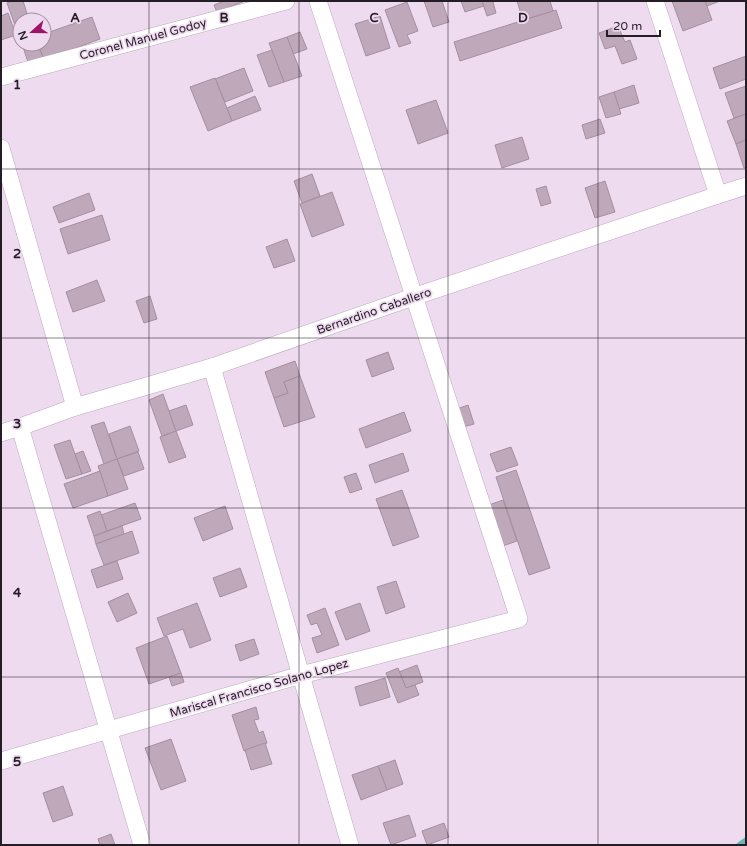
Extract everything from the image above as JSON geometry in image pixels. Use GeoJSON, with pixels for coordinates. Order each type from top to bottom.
{"type":"FeatureCollection","features":[{"type":"Feature","properties":{"kind":"street","name":"Coronel Manuel Godoy"},"geometry":{"type":"LineString","coordinates":[[1,77],[286,1]]}},
{"type":"Feature","properties":{"kind":"street"},"geometry":{"type":"LineString","coordinates":[[318,1],[413,297]]}},
{"type":"Feature","properties":{"kind":"street"},"geometry":{"type":"LineString","coordinates":[[655,1],[718,195]]}},
{"type":"Feature","properties":{"kind":"street"},"geometry":{"type":"LineString","coordinates":[[1,148],[75,406]]}},
{"type":"Feature","properties":{"kind":"street","name":"Bernardino Caballero"},"geometry":{"type":"LineString","coordinates":[[1,433],[75,406],[212,367],[413,297],[746,186]]}},
{"type":"Feature","properties":{"kind":"street","name":"Mariscal Francisco Solano Lopez"},"geometry":{"type":"LineString","coordinates":[[1,761],[301,675],[519,619],[413,297]]}},
{"type":"Feature","properties":{"kind":"street"},"geometry":{"type":"LineString","coordinates":[[212,367],[350,845]]}},
{"type":"Feature","properties":{"kind":"street"},"geometry":{"type":"LineString","coordinates":[[20,427],[142,845]]}},
{"type":"Feature","properties":{"kind":"building"},"geometry":{"type":"Polygon","coordinates":[[[13,1],[23,1],[26,12],[12,12],[12,17],[7,3],[13,1]]]}},
{"type":"Feature","properties":{"kind":"building"},"geometry":{"type":"Polygon","coordinates":[[[224,1],[245,1],[217,12],[214,5],[224,1]]]}},
{"type":"Feature","properties":{"kind":"building"},"geometry":{"type":"Polygon","coordinates":[[[424,1],[442,1],[449,22],[433,27],[424,1]]]}},
{"type":"Feature","properties":{"kind":"building"},"geometry":{"type":"Polygon","coordinates":[[[461,1],[482,1],[484,6],[465,12],[461,1]]]}},
{"type":"Feature","properties":{"kind":"building"},"geometry":{"type":"Polygon","coordinates":[[[482,1],[496,1],[493,2],[496,13],[487,16],[482,1]]]}},
{"type":"Feature","properties":{"kind":"building"},"geometry":{"type":"Polygon","coordinates":[[[517,1],[550,1],[553,11],[523,20],[517,1]]]}},
{"type":"Feature","properties":{"kind":"building"},"geometry":{"type":"Polygon","coordinates":[[[672,1],[705,1],[712,20],[683,31],[672,1]]]}},
{"type":"Feature","properties":{"kind":"building"},"geometry":{"type":"Polygon","coordinates":[[[705,1],[720,1],[707,6],[705,1]]]}},
{"type":"Feature","properties":{"kind":"building"},"geometry":{"type":"Polygon","coordinates":[[[407,2],[418,31],[407,35],[411,43],[399,47],[385,10],[407,2]]]}},
{"type":"Feature","properties":{"kind":"building"},"geometry":{"type":"Polygon","coordinates":[[[556,10],[562,28],[460,61],[454,42],[556,10]]]}},
{"type":"Feature","properties":{"kind":"building"},"geometry":{"type":"Polygon","coordinates":[[[8,13],[12,24],[12,36],[1,40],[1,16],[8,13]]]}},
{"type":"Feature","properties":{"kind":"building"},"geometry":{"type":"Polygon","coordinates":[[[380,16],[390,48],[366,56],[355,24],[380,16]]]}},
{"type":"Feature","properties":{"kind":"building"},"geometry":{"type":"Polygon","coordinates":[[[92,17],[100,39],[44,60],[41,52],[52,52],[52,31],[92,17]]]}},
{"type":"Feature","properties":{"kind":"building"},"geometry":{"type":"Polygon","coordinates":[[[618,26],[625,42],[630,40],[637,59],[622,64],[615,46],[605,49],[599,33],[618,26]]]}},
{"type":"Feature","properties":{"kind":"building"},"geometry":{"type":"Polygon","coordinates":[[[300,32],[307,49],[293,54],[287,37],[300,32]]]}},
{"type":"Feature","properties":{"kind":"building"},"geometry":{"type":"Polygon","coordinates":[[[287,37],[302,76],[284,82],[269,43],[287,37]]]}},
{"type":"Feature","properties":{"kind":"building"},"geometry":{"type":"Polygon","coordinates":[[[272,50],[284,82],[269,87],[257,55],[272,50]]]}},
{"type":"Feature","properties":{"kind":"building"},"geometry":{"type":"Polygon","coordinates":[[[25,52],[41,52],[44,60],[29,65],[25,52]]]}},
{"type":"Feature","properties":{"kind":"building"},"geometry":{"type":"Polygon","coordinates":[[[746,56],[746,79],[720,89],[713,68],[746,56]]]}},
{"type":"Feature","properties":{"kind":"building"},"geometry":{"type":"Polygon","coordinates":[[[244,68],[253,91],[225,102],[215,79],[244,68]]]}},
{"type":"Feature","properties":{"kind":"building"},"geometry":{"type":"Polygon","coordinates":[[[215,78],[232,121],[208,131],[190,87],[215,78]]]}},
{"type":"Feature","properties":{"kind":"building"},"geometry":{"type":"Polygon","coordinates":[[[634,85],[639,103],[619,109],[614,92],[634,85]]]}},
{"type":"Feature","properties":{"kind":"building"},"geometry":{"type":"Polygon","coordinates":[[[746,86],[746,114],[734,118],[725,93],[746,86]]]}},
{"type":"Feature","properties":{"kind":"building"},"geometry":{"type":"Polygon","coordinates":[[[614,92],[621,114],[606,118],[599,97],[614,92]]]}},
{"type":"Feature","properties":{"kind":"building"},"geometry":{"type":"Polygon","coordinates":[[[255,96],[261,110],[232,121],[227,108],[255,96]]]}},
{"type":"Feature","properties":{"kind":"building"},"geometry":{"type":"Polygon","coordinates":[[[436,100],[448,133],[418,144],[406,110],[436,100]]]}},
{"type":"Feature","properties":{"kind":"building"},"geometry":{"type":"Polygon","coordinates":[[[746,114],[746,140],[736,144],[727,121],[746,114]]]}},
{"type":"Feature","properties":{"kind":"building"},"geometry":{"type":"Polygon","coordinates":[[[600,119],[605,133],[586,139],[582,125],[600,119]]]}},
{"type":"Feature","properties":{"kind":"building"},"geometry":{"type":"Polygon","coordinates":[[[522,137],[529,159],[502,168],[495,145],[522,137]]]}},
{"type":"Feature","properties":{"kind":"building"},"geometry":{"type":"Polygon","coordinates":[[[746,140],[746,167],[744,168],[736,144],[746,140]]]}},
{"type":"Feature","properties":{"kind":"building"},"geometry":{"type":"Polygon","coordinates":[[[312,174],[320,196],[302,203],[294,181],[312,174]]]}},
{"type":"Feature","properties":{"kind":"building"},"geometry":{"type":"Polygon","coordinates":[[[605,181],[615,212],[595,218],[585,188],[605,181]]]}},
{"type":"Feature","properties":{"kind":"building"},"geometry":{"type":"Polygon","coordinates":[[[546,186],[551,203],[541,206],[536,189],[546,186]]]}},
{"type":"Feature","properties":{"kind":"building"},"geometry":{"type":"Polygon","coordinates":[[[332,192],[344,225],[312,237],[300,204],[332,192]]]}},
{"type":"Feature","properties":{"kind":"building"},"geometry":{"type":"Polygon","coordinates":[[[89,193],[95,210],[59,223],[53,207],[89,193]]]}},
{"type":"Feature","properties":{"kind":"building"},"geometry":{"type":"Polygon","coordinates":[[[102,215],[110,240],[68,254],[60,229],[102,215]]]}},
{"type":"Feature","properties":{"kind":"building"},"geometry":{"type":"Polygon","coordinates":[[[287,239],[295,261],[274,268],[266,247],[287,239]]]}},
{"type":"Feature","properties":{"kind":"building"},"geometry":{"type":"Polygon","coordinates":[[[97,280],[105,301],[73,312],[66,292],[97,280]]]}},
{"type":"Feature","properties":{"kind":"building"},"geometry":{"type":"Polygon","coordinates":[[[150,296],[157,319],[144,323],[136,301],[150,296]]]}},
{"type":"Feature","properties":{"kind":"building"},"geometry":{"type":"Polygon","coordinates":[[[388,352],[394,369],[372,377],[366,360],[388,352]]]}},
{"type":"Feature","properties":{"kind":"building"},"geometry":{"type":"Polygon","coordinates":[[[295,361],[300,376],[284,382],[288,393],[274,398],[265,372],[295,361]]]}},
{"type":"Feature","properties":{"kind":"building"},"geometry":{"type":"Polygon","coordinates":[[[300,376],[315,417],[284,427],[274,398],[288,393],[284,382],[300,376]]]}},
{"type":"Feature","properties":{"kind":"building"},"geometry":{"type":"Polygon","coordinates":[[[163,394],[176,431],[162,436],[149,400],[163,394]]]}},
{"type":"Feature","properties":{"kind":"building"},"geometry":{"type":"Polygon","coordinates":[[[186,405],[193,425],[176,431],[169,411],[186,405]]]}},
{"type":"Feature","properties":{"kind":"building"},"geometry":{"type":"Polygon","coordinates":[[[468,405],[474,424],[463,427],[457,409],[468,405]]]}},
{"type":"Feature","properties":{"kind":"building"},"geometry":{"type":"Polygon","coordinates":[[[404,412],[411,431],[366,448],[359,429],[404,412]]]}},
{"type":"Feature","properties":{"kind":"building"},"geometry":{"type":"Polygon","coordinates":[[[104,422],[117,459],[104,464],[91,426],[104,422]]]}},
{"type":"Feature","properties":{"kind":"building"},"geometry":{"type":"Polygon","coordinates":[[[130,426],[139,451],[117,459],[109,434],[130,426]]]}},
{"type":"Feature","properties":{"kind":"building"},"geometry":{"type":"Polygon","coordinates":[[[176,431],[186,457],[169,463],[160,437],[176,431]]]}},
{"type":"Feature","properties":{"kind":"building"},"geometry":{"type":"Polygon","coordinates":[[[70,440],[82,474],[66,479],[54,445],[70,440]]]}},
{"type":"Feature","properties":{"kind":"building"},"geometry":{"type":"Polygon","coordinates":[[[511,447],[518,465],[497,472],[490,454],[511,447]]]}},
{"type":"Feature","properties":{"kind":"building"},"geometry":{"type":"Polygon","coordinates":[[[83,451],[91,471],[82,474],[75,454],[83,451]]]}},
{"type":"Feature","properties":{"kind":"building"},"geometry":{"type":"Polygon","coordinates":[[[138,452],[144,469],[124,476],[117,459],[138,452]]]}},
{"type":"Feature","properties":{"kind":"building"},"geometry":{"type":"Polygon","coordinates":[[[403,453],[409,471],[375,483],[369,465],[403,453]]]}},
{"type":"Feature","properties":{"kind":"building"},"geometry":{"type":"Polygon","coordinates":[[[117,459],[128,489],[108,496],[98,466],[117,459]]]}},
{"type":"Feature","properties":{"kind":"building"},"geometry":{"type":"Polygon","coordinates":[[[516,470],[550,568],[529,575],[496,477],[516,470]]]}},
{"type":"Feature","properties":{"kind":"building"},"geometry":{"type":"Polygon","coordinates":[[[100,471],[108,496],[73,508],[64,484],[100,471]]]}},
{"type":"Feature","properties":{"kind":"building"},"geometry":{"type":"Polygon","coordinates":[[[356,473],[362,489],[350,493],[344,477],[356,473]]]}},
{"type":"Feature","properties":{"kind":"building"},"geometry":{"type":"Polygon","coordinates":[[[402,490],[419,537],[393,546],[376,499],[402,490]]]}},
{"type":"Feature","properties":{"kind":"building"},"geometry":{"type":"Polygon","coordinates":[[[503,500],[517,541],[500,547],[486,506],[503,500]]]}},
{"type":"Feature","properties":{"kind":"building"},"geometry":{"type":"Polygon","coordinates":[[[135,503],[141,519],[107,531],[101,515],[135,503]]]}},
{"type":"Feature","properties":{"kind":"building"},"geometry":{"type":"Polygon","coordinates":[[[225,506],[233,529],[203,541],[194,518],[225,506]]]}},
{"type":"Feature","properties":{"kind":"building"},"geometry":{"type":"Polygon","coordinates":[[[100,511],[107,531],[94,536],[87,516],[100,511]]]}},
{"type":"Feature","properties":{"kind":"building"},"geometry":{"type":"Polygon","coordinates":[[[122,526],[124,534],[96,544],[94,536],[122,526]]]}},
{"type":"Feature","properties":{"kind":"building"},"geometry":{"type":"Polygon","coordinates":[[[132,531],[139,553],[104,565],[96,544],[132,531]]]}},
{"type":"Feature","properties":{"kind":"building"},"geometry":{"type":"Polygon","coordinates":[[[117,561],[123,579],[97,588],[91,570],[117,561]]]}},
{"type":"Feature","properties":{"kind":"building"},"geometry":{"type":"Polygon","coordinates":[[[240,568],[247,587],[220,597],[213,578],[240,568]]]}},
{"type":"Feature","properties":{"kind":"building"},"geometry":{"type":"Polygon","coordinates":[[[396,581],[405,607],[386,614],[377,587],[396,581]]]}},
{"type":"Feature","properties":{"kind":"building"},"geometry":{"type":"Polygon","coordinates":[[[128,593],[137,613],[117,622],[108,602],[128,593]]]}},
{"type":"Feature","properties":{"kind":"building"},"geometry":{"type":"Polygon","coordinates":[[[197,603],[211,640],[190,648],[183,629],[164,636],[157,618],[197,603]]]}},
{"type":"Feature","properties":{"kind":"building"},"geometry":{"type":"Polygon","coordinates":[[[360,603],[370,631],[346,640],[335,612],[360,603]]]}},
{"type":"Feature","properties":{"kind":"building"},"geometry":{"type":"Polygon","coordinates":[[[325,608],[339,645],[317,653],[312,638],[322,635],[317,623],[311,625],[307,615],[325,608]]]}},
{"type":"Feature","properties":{"kind":"building"},"geometry":{"type":"Polygon","coordinates":[[[167,636],[181,673],[149,684],[136,648],[167,636]]]}},
{"type":"Feature","properties":{"kind":"building"},"geometry":{"type":"Polygon","coordinates":[[[254,639],[259,654],[240,661],[235,645],[254,639]]]}},
{"type":"Feature","properties":{"kind":"building"},"geometry":{"type":"Polygon","coordinates":[[[417,665],[423,682],[406,688],[399,672],[417,665]]]}},
{"type":"Feature","properties":{"kind":"building"},"geometry":{"type":"Polygon","coordinates":[[[398,668],[406,688],[415,685],[419,695],[398,703],[386,673],[398,668]]]}},
{"type":"Feature","properties":{"kind":"building"},"geometry":{"type":"Polygon","coordinates":[[[181,673],[184,682],[172,686],[169,677],[181,673]]]}},
{"type":"Feature","properties":{"kind":"building"},"geometry":{"type":"Polygon","coordinates":[[[385,678],[390,697],[360,706],[355,687],[385,678]]]}},
{"type":"Feature","properties":{"kind":"building"},"geometry":{"type":"Polygon","coordinates":[[[256,707],[259,719],[254,720],[259,733],[263,731],[267,743],[244,751],[232,715],[256,707]]]}},
{"type":"Feature","properties":{"kind":"building"},"geometry":{"type":"Polygon","coordinates":[[[171,739],[186,781],[161,790],[145,748],[171,739]]]}},
{"type":"Feature","properties":{"kind":"building"},"geometry":{"type":"Polygon","coordinates":[[[265,743],[272,764],[251,770],[245,750],[265,743]]]}},
{"type":"Feature","properties":{"kind":"building"},"geometry":{"type":"Polygon","coordinates":[[[395,760],[403,784],[387,790],[378,766],[395,760]]]}},
{"type":"Feature","properties":{"kind":"building"},"geometry":{"type":"Polygon","coordinates":[[[378,766],[387,790],[361,800],[352,775],[378,766]]]}},
{"type":"Feature","properties":{"kind":"building"},"geometry":{"type":"Polygon","coordinates":[[[63,786],[73,815],[53,822],[43,793],[63,786]]]}},
{"type":"Feature","properties":{"kind":"building"},"geometry":{"type":"Polygon","coordinates":[[[409,815],[416,836],[391,845],[383,823],[409,815]]]}},
{"type":"Feature","properties":{"kind":"building"},"geometry":{"type":"Polygon","coordinates":[[[444,823],[449,837],[427,845],[422,831],[444,823]]]}},
{"type":"Feature","properties":{"kind":"building"},"geometry":{"type":"Polygon","coordinates":[[[111,834],[115,845],[100,845],[98,839],[111,834]]]}},
{"type":"Feature","properties":{"kind":"waterway"},"geometry":{"type":"LineString","coordinates":[[739,845],[746,840]]}}]}
